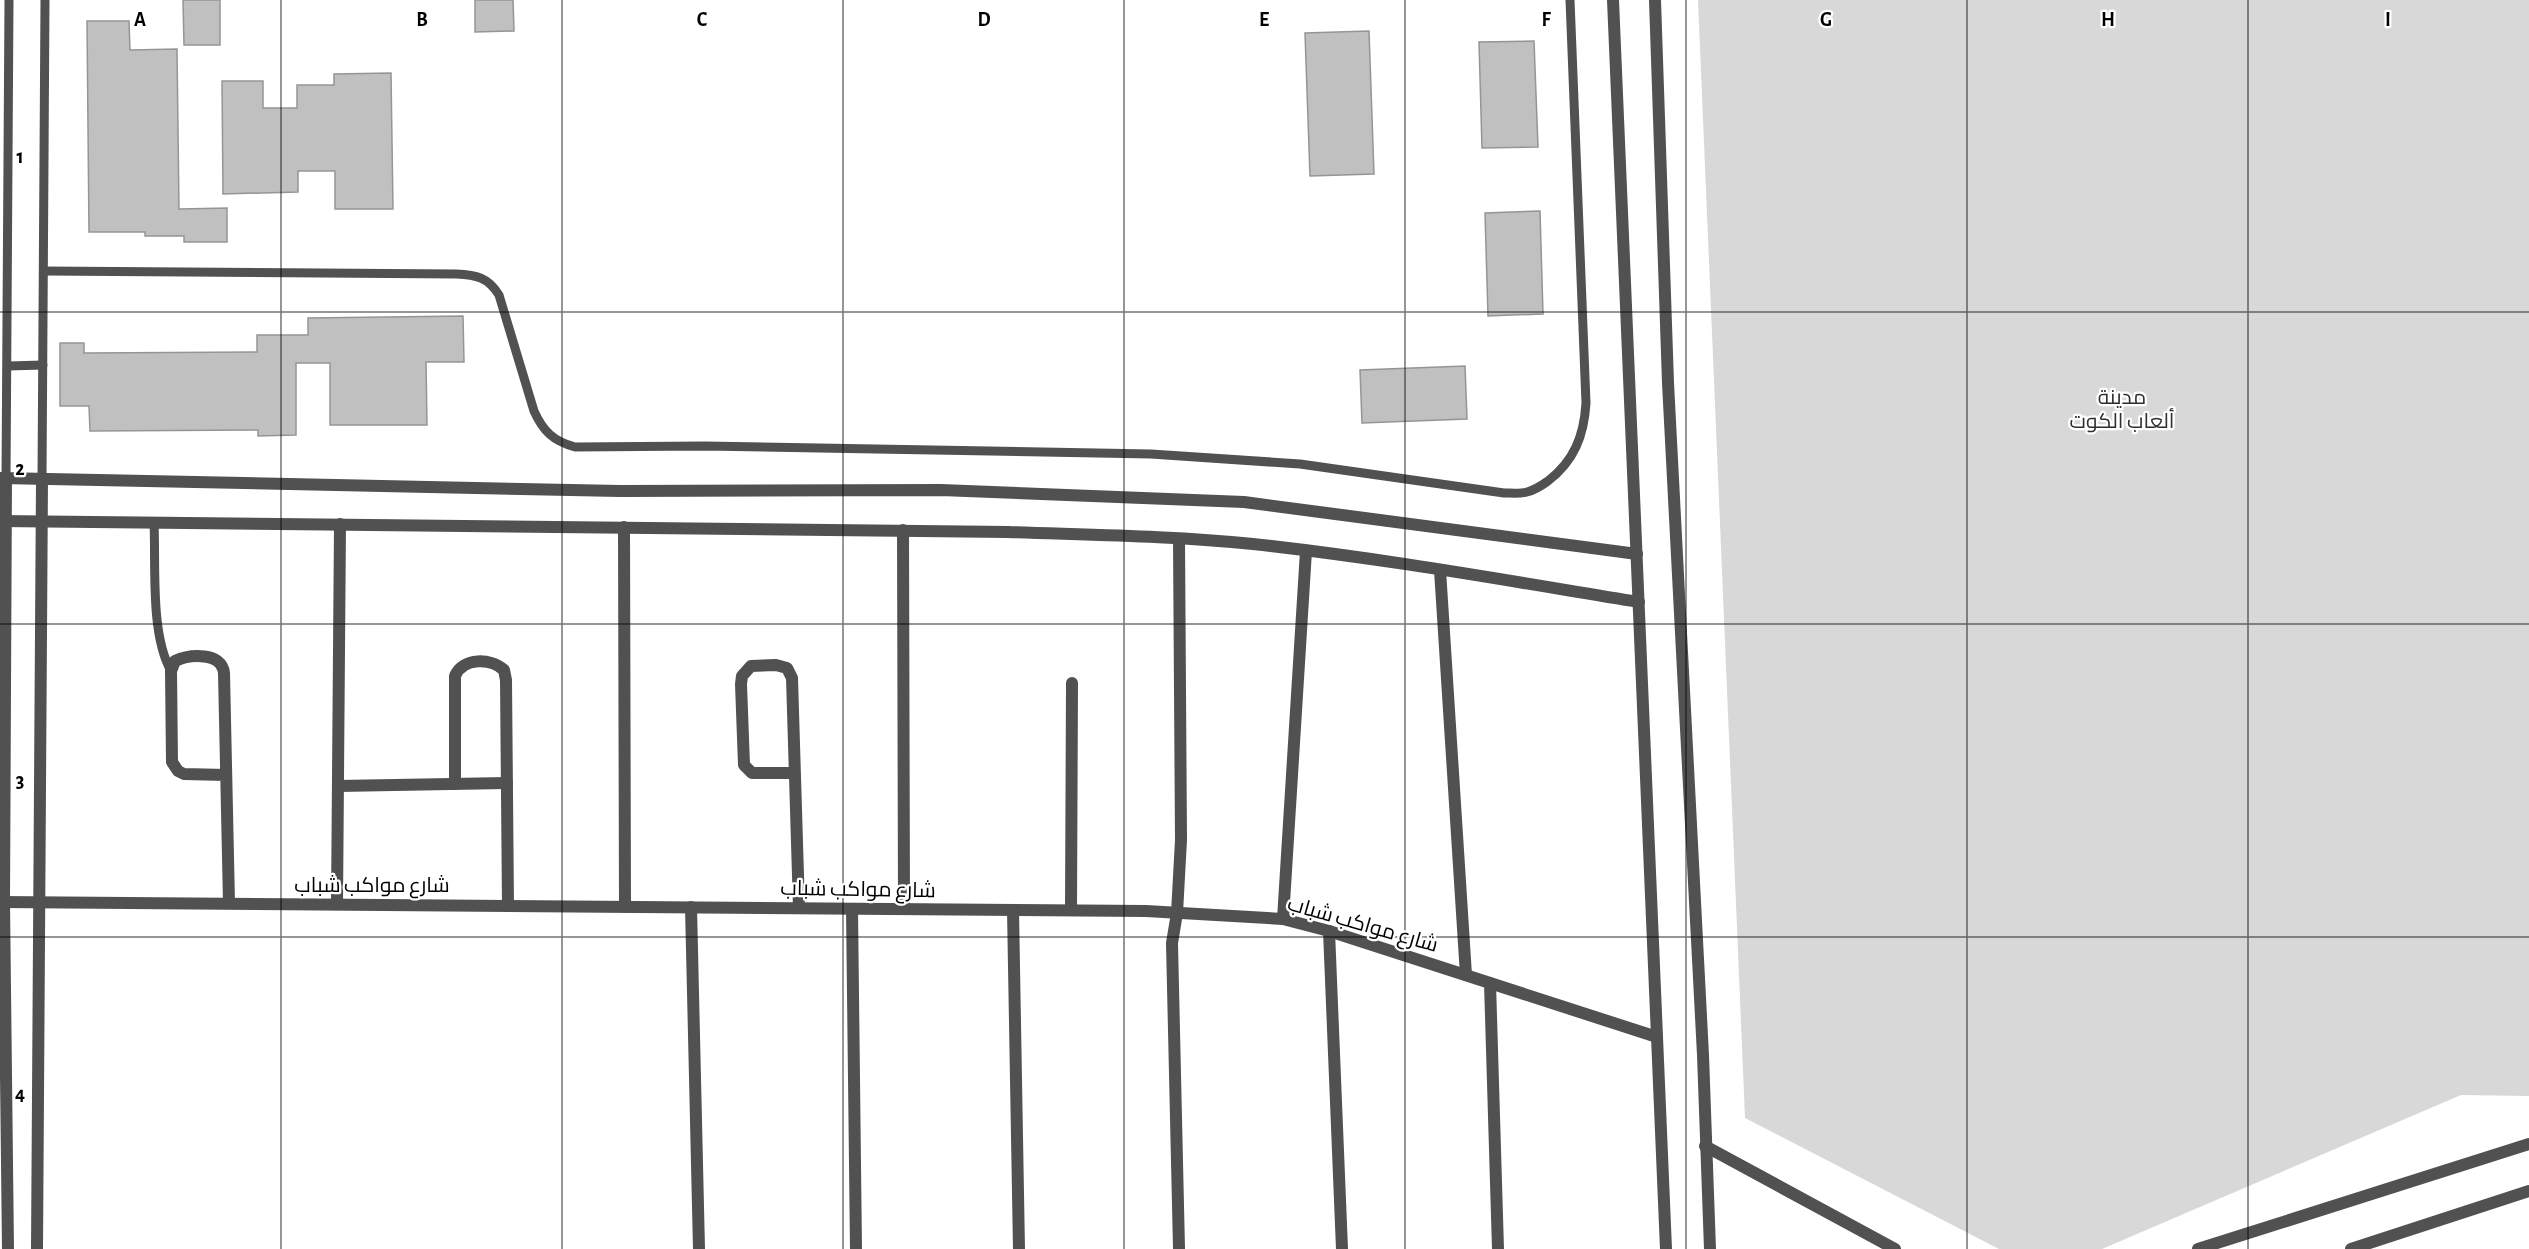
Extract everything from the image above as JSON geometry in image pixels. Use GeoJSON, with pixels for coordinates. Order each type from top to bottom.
{"type":"FeatureCollection","features":[{"type":"Feature","properties":{"kind":"street"},"geometry":{"type":"LineString","coordinates":[[1613,0],[1666,1249]]}},
{"type":"Feature","properties":{"kind":"street"},"geometry":{"type":"LineString","coordinates":[[1655,0],[1668,383],[1703,1055],[1710,1249]]}},
{"type":"Feature","properties":{"kind":"street"},"geometry":{"type":"LineString","coordinates":[[8,1249],[2,902],[3,478],[609,490],[941,490],[1244,502],[1637,554]]}},
{"type":"Feature","properties":{"kind":"street"},"geometry":{"type":"LineString","coordinates":[[37,1249],[42,479]]}},
{"type":"Feature","properties":{"kind":"street"},"geometry":{"type":"LineString","coordinates":[[3,521],[903,530],[1008,532],[1179,540],[1249,544],[1306,551],[1639,602]]}},
{"type":"Feature","properties":{"kind":"street"},"geometry":{"type":"LineString","coordinates":[[337,904],[340,524]]}},
{"type":"Feature","properties":{"kind":"street"},"geometry":{"type":"LineString","coordinates":[[624,527],[625,907]]}},
{"type":"Feature","properties":{"kind":"street"},"geometry":{"type":"LineString","coordinates":[[903,530],[904,909]]}},
{"type":"Feature","properties":{"kind":"street"},"geometry":{"type":"LineString","coordinates":[[1179,540],[1181,840],[1177,913],[1172,944],[1179,1249]]}},
{"type":"Feature","properties":{"kind":"street"},"geometry":{"type":"LineString","coordinates":[[1283,919],[1306,551]]}},
{"type":"Feature","properties":{"kind":"street"},"geometry":{"type":"LineString","coordinates":[[1440,570],[1466,975]]}},
{"type":"Feature","properties":{"kind":"street"},"geometry":{"type":"LineString","coordinates":[[226,775],[184,774],[174,766],[171,671],[176,661],[188,657],[216,659],[224,667],[229,903]]}},
{"type":"Feature","properties":{"kind":"street"},"geometry":{"type":"LineString","coordinates":[[455,784],[454,682],[458,671],[468,663],[488,662],[500,666],[506,675],[508,906]]}},
{"type":"Feature","properties":{"kind":"street"},"geometry":{"type":"LineString","coordinates":[[795,773],[752,773],[744,765],[741,684],[742,676],[751,666],[776,665],[787,668],[791,673],[795,773],[799,908]]}},
{"type":"Feature","properties":{"kind":"street"},"geometry":{"type":"LineString","coordinates":[[1071,910],[1072,682]]}},
{"type":"Feature","properties":{"kind":"street"},"geometry":{"type":"LineString","coordinates":[[338,786],[507,783]]}},
{"type":"Feature","properties":{"kind":"street","name":"شارع مواكب شباب"},"geometry":{"type":"LineString","coordinates":[[2,902],[1071,910],[1283,919],[1329,931],[1657,1037]]}},
{"type":"Feature","properties":{"kind":"street"},"geometry":{"type":"LineString","coordinates":[[691,907],[699,1249]]}},
{"type":"Feature","properties":{"kind":"street"},"geometry":{"type":"LineString","coordinates":[[852,909],[856,1249]]}},
{"type":"Feature","properties":{"kind":"street"},"geometry":{"type":"LineString","coordinates":[[1013,910],[1020,1249]]}},
{"type":"Feature","properties":{"kind":"street"},"geometry":{"type":"LineString","coordinates":[[1329,931],[1342,1249]]}},
{"type":"Feature","properties":{"kind":"street"},"geometry":{"type":"LineString","coordinates":[[1490,983],[1498,1249]]}},
{"type":"Feature","properties":{"kind":"street"},"geometry":{"type":"LineString","coordinates":[[2198,1249],[2529,1144]]}},
{"type":"Feature","properties":{"kind":"street"},"geometry":{"type":"LineString","coordinates":[[1705,1146],[1895,1249]]}},
{"type":"Feature","properties":{"kind":"street"},"geometry":{"type":"LineString","coordinates":[[2351,1249],[2529,1191]]}},
{"type":"Feature","properties":{"kind":"lane"},"geometry":{"type":"LineString","coordinates":[[3,478],[8,366],[9,0]]}},
{"type":"Feature","properties":{"kind":"lane"},"geometry":{"type":"LineString","coordinates":[[42,479],[45,0]]}},
{"type":"Feature","properties":{"kind":"lane"},"geometry":{"type":"LineString","coordinates":[[44,271],[480,276],[493,286],[499,295],[534,411],[540,423],[555,441],[575,447],[752,446],[1151,454],[1258,460],[1504,493],[1529,492],[1560,471],[1569,461],[1579,443],[1585,424],[1570,0]]}},
{"type":"Feature","properties":{"kind":"lane"},"geometry":{"type":"LineString","coordinates":[[8,366],[43,365]]}},
{"type":"Feature","properties":{"kind":"lane"},"geometry":{"type":"LineString","coordinates":[[154,522],[158,637],[164,659],[171,671]]}},
{"type":"Feature","properties":{"kind":"green space","name":"مدينة ألعاب الكوت"},"geometry":{"type":"Polygon","coordinates":[[[1698,0],[2529,0],[2529,1096],[2461,1095],[2102,1249],[1999,1249],[1745,1118],[1698,0]]]}},
{"type":"Feature","properties":{"kind":"building"},"geometry":{"type":"Polygon","coordinates":[[[183,0],[220,0],[220,45],[184,45],[183,0]]]}},
{"type":"Feature","properties":{"kind":"building"},"geometry":{"type":"Polygon","coordinates":[[[475,0],[513,0],[514,31],[475,32],[475,0]]]}},
{"type":"Feature","properties":{"kind":"building"},"geometry":{"type":"Polygon","coordinates":[[[87,21],[129,21],[130,50],[177,49],[179,209],[227,208],[227,242],[184,242],[184,236],[145,236],[145,232],[89,232],[87,21]]]}},
{"type":"Feature","properties":{"kind":"building"},"geometry":{"type":"Polygon","coordinates":[[[1369,31],[1374,174],[1310,176],[1305,33],[1369,31]]]}},
{"type":"Feature","properties":{"kind":"building"},"geometry":{"type":"Polygon","coordinates":[[[1534,41],[1538,147],[1482,148],[1479,42],[1534,41]]]}},
{"type":"Feature","properties":{"kind":"building"},"geometry":{"type":"Polygon","coordinates":[[[391,73],[393,209],[335,209],[335,171],[298,171],[298,192],[223,194],[222,81],[263,81],[263,108],[297,108],[297,85],[334,85],[334,74],[391,73]]]}},
{"type":"Feature","properties":{"kind":"building"},"geometry":{"type":"Polygon","coordinates":[[[1540,211],[1543,314],[1488,316],[1485,213],[1540,211]]]}},
{"type":"Feature","properties":{"kind":"building"},"geometry":{"type":"Polygon","coordinates":[[[463,316],[464,362],[426,362],[427,425],[330,425],[330,363],[296,363],[296,435],[258,436],[258,430],[90,431],[89,406],[60,406],[60,343],[84,343],[84,353],[257,352],[257,335],[308,335],[308,318],[463,316]]]}},
{"type":"Feature","properties":{"kind":"building"},"geometry":{"type":"Polygon","coordinates":[[[1465,366],[1467,419],[1362,423],[1360,370],[1465,366]]]}}]}
